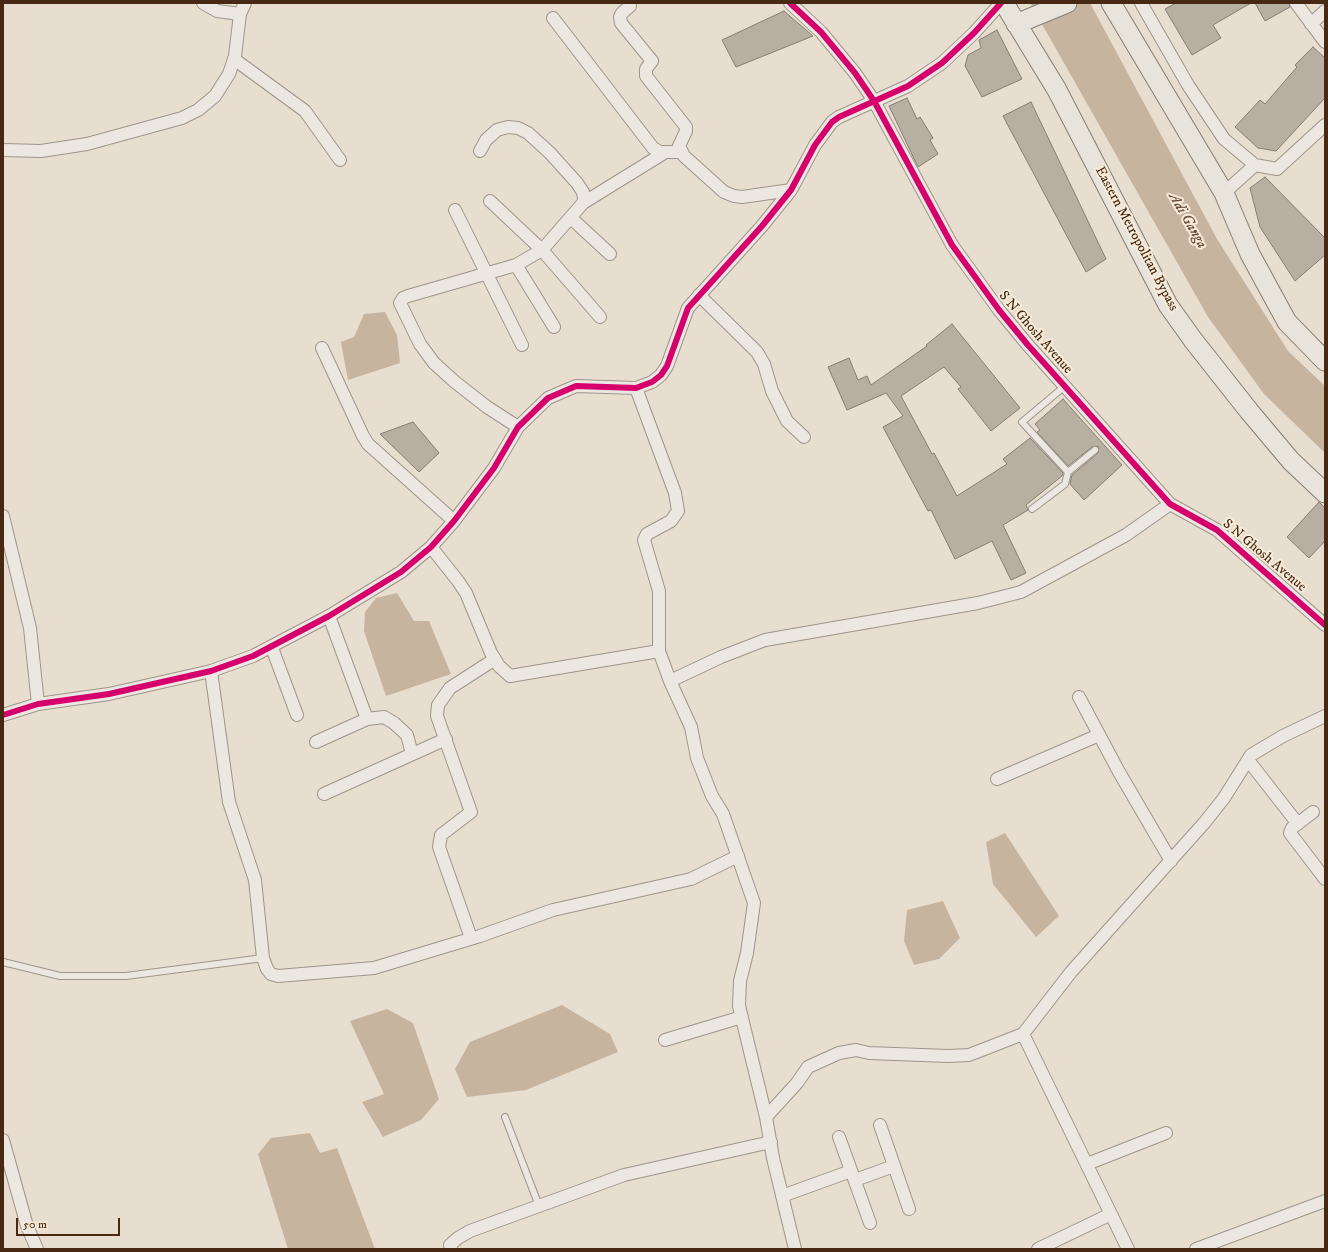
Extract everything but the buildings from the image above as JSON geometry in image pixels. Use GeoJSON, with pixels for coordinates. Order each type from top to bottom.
{"type":"FeatureCollection","features":[{"type":"Feature","properties":{"kind":"main road","name":"Eastern Metropolitan Bypass"},"geometry":{"type":"LineString","coordinates":[[1004,3],[1057,90],[1168,305],[1193,340],[1249,411],[1291,461],[1325,492]]}},
{"type":"Feature","properties":{"kind":"main road"},"geometry":{"type":"LineString","coordinates":[[1016,24],[1067,3]]}},
{"type":"Feature","properties":{"kind":"main road"},"geometry":{"type":"LineString","coordinates":[[1111,3],[1224,193],[1250,254],[1287,322],[1325,361]]}},
{"type":"Feature","properties":{"kind":"street"},"geometry":{"type":"LineString","coordinates":[[203,3],[217,11],[240,14]]}},
{"type":"Feature","properties":{"kind":"street"},"geometry":{"type":"LineString","coordinates":[[3,150],[41,151],[80,145],[182,118],[198,110],[215,96],[229,74],[234,59],[240,14],[245,3]]}},
{"type":"Feature","properties":{"kind":"street","name":"S N Ghosh Avenue"},"geometry":{"type":"LineString","coordinates":[[790,3],[836,48],[874,101],[952,245],[999,310],[1170,504],[1216,530],[1325,625]]}},
{"type":"Feature","properties":{"kind":"street"},"geometry":{"type":"LineString","coordinates":[[3,715],[38,704],[109,694],[211,671],[272,648],[329,616],[401,572],[431,546],[454,521],[494,468],[518,427],[548,398],[565,389],[584,385],[636,388],[652,382],[664,370],[685,315],[699,295],[762,226],[791,190],[815,145],[832,122],[839,117],[908,86],[942,63],[974,34],[1001,3]]}},
{"type":"Feature","properties":{"kind":"street"},"geometry":{"type":"LineString","coordinates":[[1141,3],[1188,85],[1224,139],[1255,165],[1277,169],[1325,125]]}},
{"type":"Feature","properties":{"kind":"street"},"geometry":{"type":"LineString","coordinates":[[1296,3],[1325,42]]}},
{"type":"Feature","properties":{"kind":"street"},"geometry":{"type":"LineString","coordinates":[[630,6],[622,13],[620,17],[621,23],[652,61],[646,70],[646,76],[686,127],[686,131],[680,144],[680,152]]}},
{"type":"Feature","properties":{"kind":"street"},"geometry":{"type":"LineString","coordinates":[[1311,24],[1325,11]]}},
{"type":"Feature","properties":{"kind":"street"},"geometry":{"type":"LineString","coordinates":[[552,18],[653,148],[664,153],[680,152],[724,192],[734,196],[742,197],[791,190]]}},
{"type":"Feature","properties":{"kind":"street"},"geometry":{"type":"LineString","coordinates":[[234,59],[305,111],[340,160]]}},
{"type":"Feature","properties":{"kind":"street"},"geometry":{"type":"LineString","coordinates":[[480,151],[486,140],[497,130],[508,127],[518,128],[528,133],[550,152],[577,184],[584,198],[583,204]]}},
{"type":"Feature","properties":{"kind":"street"},"geometry":{"type":"LineString","coordinates":[[518,427],[481,403],[434,363],[420,344],[400,306],[400,302],[408,296],[516,265],[542,250],[583,204],[664,153]]}},
{"type":"Feature","properties":{"kind":"street"},"geometry":{"type":"LineString","coordinates":[[1224,193],[1255,165]]}},
{"type":"Feature","properties":{"kind":"street"},"geometry":{"type":"LineString","coordinates":[[490,201],[542,250],[600,317]]}},
{"type":"Feature","properties":{"kind":"street"},"geometry":{"type":"LineString","coordinates":[[455,210],[522,345]]}},
{"type":"Feature","properties":{"kind":"street"},"geometry":{"type":"LineString","coordinates":[[571,218],[610,254]]}},
{"type":"Feature","properties":{"kind":"street"},"geometry":{"type":"LineString","coordinates":[[516,265],[554,327]]}},
{"type":"Feature","properties":{"kind":"street"},"geometry":{"type":"LineString","coordinates":[[699,295],[757,352],[764,364],[772,391],[788,421],[795,431],[804,437]]}},
{"type":"Feature","properties":{"kind":"street"},"geometry":{"type":"LineString","coordinates":[[322,348],[368,444],[454,521]]}},
{"type":"Feature","properties":{"kind":"street"},"geometry":{"type":"LineString","coordinates":[[636,388],[675,493],[678,511],[671,521],[647,534],[644,540],[659,591],[659,651],[670,681],[691,727],[697,758],[712,796],[723,814],[754,903],[747,953],[740,981],[739,1006],[766,1116],[773,1158],[793,1248]]}},
{"type":"Feature","properties":{"kind":"street"},"geometry":{"type":"LineString","coordinates":[[670,681],[721,657],[765,640],[978,603],[1021,592],[1126,535],[1170,504]]}},
{"type":"Feature","properties":{"kind":"street"},"geometry":{"type":"LineString","coordinates":[[3,516],[30,628],[38,704]]}},
{"type":"Feature","properties":{"kind":"street"},"geometry":{"type":"LineString","coordinates":[[431,546],[451,570],[466,593],[495,659],[499,666],[510,676],[659,651]]}},
{"type":"Feature","properties":{"kind":"street"},"geometry":{"type":"LineString","coordinates":[[329,616],[367,719]]}},
{"type":"Feature","properties":{"kind":"street"},"geometry":{"type":"LineString","coordinates":[[272,648],[297,714]]}},
{"type":"Feature","properties":{"kind":"street"},"geometry":{"type":"LineString","coordinates":[[471,938],[439,847],[441,835],[471,812],[437,716],[438,706],[450,688],[495,659]]}},
{"type":"Feature","properties":{"kind":"street"},"geometry":{"type":"LineString","coordinates":[[211,671],[229,802],[255,880],[263,958],[267,970],[271,974],[278,976],[374,968],[471,938],[552,910],[691,879],[738,856]]}},
{"type":"Feature","properties":{"kind":"street"},"geometry":{"type":"LineString","coordinates":[[1079,697],[1171,861]]}},
{"type":"Feature","properties":{"kind":"street"},"geometry":{"type":"LineString","coordinates":[[766,1116],[797,1083],[808,1067],[839,1053],[856,1050],[869,1053],[942,1056],[969,1055],[1023,1034],[1071,972],[1171,861],[1224,798],[1251,754],[1282,736],[1325,716]]}},
{"type":"Feature","properties":{"kind":"street"},"geometry":{"type":"LineString","coordinates":[[316,742],[367,719],[384,717],[394,723],[407,735],[412,754]]}},
{"type":"Feature","properties":{"kind":"street"},"geometry":{"type":"LineString","coordinates":[[997,780],[1099,735]]}},
{"type":"Feature","properties":{"kind":"street"},"geometry":{"type":"LineString","coordinates":[[324,794],[446,739]]}},
{"type":"Feature","properties":{"kind":"street"},"geometry":{"type":"LineString","coordinates":[[1248,760],[1298,824]]}},
{"type":"Feature","properties":{"kind":"street"},"geometry":{"type":"LineString","coordinates":[[1313,812],[1290,831],[1291,835],[1325,879]]}},
{"type":"Feature","properties":{"kind":"street"},"geometry":{"type":"LineString","coordinates":[[665,1040],[742,1017]]}},
{"type":"Feature","properties":{"kind":"street"},"geometry":{"type":"LineString","coordinates":[[1023,1034],[1128,1249]]}},
{"type":"Feature","properties":{"kind":"street"},"geometry":{"type":"LineString","coordinates":[[880,1125],[909,1209]]}},
{"type":"Feature","properties":{"kind":"street"},"geometry":{"type":"LineString","coordinates":[[1087,1164],[1166,1133]]}},
{"type":"Feature","properties":{"kind":"street"},"geometry":{"type":"LineString","coordinates":[[839,1137],[870,1223]]}},
{"type":"Feature","properties":{"kind":"street"},"geometry":{"type":"LineString","coordinates":[[451,1249],[450,1245],[470,1231],[624,1174],[771,1142]]}},
{"type":"Feature","properties":{"kind":"street"},"geometry":{"type":"LineString","coordinates":[[4,1145],[27,1226],[37,1249]]}},
{"type":"Feature","properties":{"kind":"street"},"geometry":{"type":"LineString","coordinates":[[782,1196],[853,1175],[894,1166]]}},
{"type":"Feature","properties":{"kind":"street"},"geometry":{"type":"LineString","coordinates":[[1196,1249],[1325,1201]]}},
{"type":"Feature","properties":{"kind":"street"},"geometry":{"type":"LineString","coordinates":[[1038,1249],[1111,1214]]}},
{"type":"Feature","properties":{"kind":"lane"},"geometry":{"type":"LineString","coordinates":[[1065,386],[1022,422],[1068,472]]}},
{"type":"Feature","properties":{"kind":"lane"},"geometry":{"type":"LineString","coordinates":[[1032,509],[1065,484],[1068,472],[1095,450]]}},
{"type":"Feature","properties":{"kind":"lane"},"geometry":{"type":"LineString","coordinates":[[3,962],[60,976],[126,976],[263,958]]}},
{"type":"Feature","properties":{"kind":"lane"},"geometry":{"type":"LineString","coordinates":[[505,1117],[539,1206]]}},
{"type":"Feature","properties":{"kind":"water","name":"Adi Ganga"},"geometry":{"type":"Polygon","coordinates":[[[1030,3],[1090,3],[1217,239],[1288,351],[1325,386],[1325,453],[1264,394],[1208,317],[1030,3]]]}},
{"type":"Feature","properties":{"kind":"water"},"geometry":{"type":"Polygon","coordinates":[[[385,312],[397,335],[400,363],[348,380],[341,342],[354,337],[364,314],[385,312]]]}},
{"type":"Feature","properties":{"kind":"water"},"geometry":{"type":"Polygon","coordinates":[[[397,593],[414,621],[429,621],[451,674],[386,696],[364,631],[365,612],[376,598],[397,593]]]}},
{"type":"Feature","properties":{"kind":"water"},"geometry":{"type":"Polygon","coordinates":[[[1005,833],[1059,916],[1036,937],[993,884],[986,842],[1005,833]]]}},
{"type":"Feature","properties":{"kind":"water"},"geometry":{"type":"Polygon","coordinates":[[[943,901],[960,938],[939,959],[914,965],[904,941],[907,910],[943,901]]]}},
{"type":"Feature","properties":{"kind":"water"},"geometry":{"type":"Polygon","coordinates":[[[562,1005],[610,1034],[618,1052],[526,1090],[467,1097],[455,1069],[470,1042],[562,1005]]]}},
{"type":"Feature","properties":{"kind":"water"},"geometry":{"type":"Polygon","coordinates":[[[387,1009],[413,1023],[439,1099],[421,1120],[383,1137],[362,1102],[384,1094],[350,1021],[387,1009]]]}},
{"type":"Feature","properties":{"kind":"water"},"geometry":{"type":"Polygon","coordinates":[[[310,1133],[320,1153],[337,1148],[375,1249],[288,1249],[258,1154],[271,1138],[310,1133]]]}},
{"type":"Feature","properties":{"kind":"cycle path"},"geometry":{"type":"LineString","coordinates":[[790,3],[821,32],[855,73],[874,101],[952,245],[999,310],[1027,344],[1170,504],[1217,530],[1325,625]]}},
{"type":"Feature","properties":{"kind":"cycle path"},"geometry":{"type":"LineString","coordinates":[[3,715],[38,704],[109,694],[211,671],[253,656],[329,616],[401,572],[431,547],[454,521],[494,468],[518,427],[548,398],[576,386],[636,388],[652,382],[661,375],[667,366],[688,308],[762,226],[791,190],[815,145],[832,122],[839,117],[908,86],[942,63],[974,33],[1001,3]]}}]}
